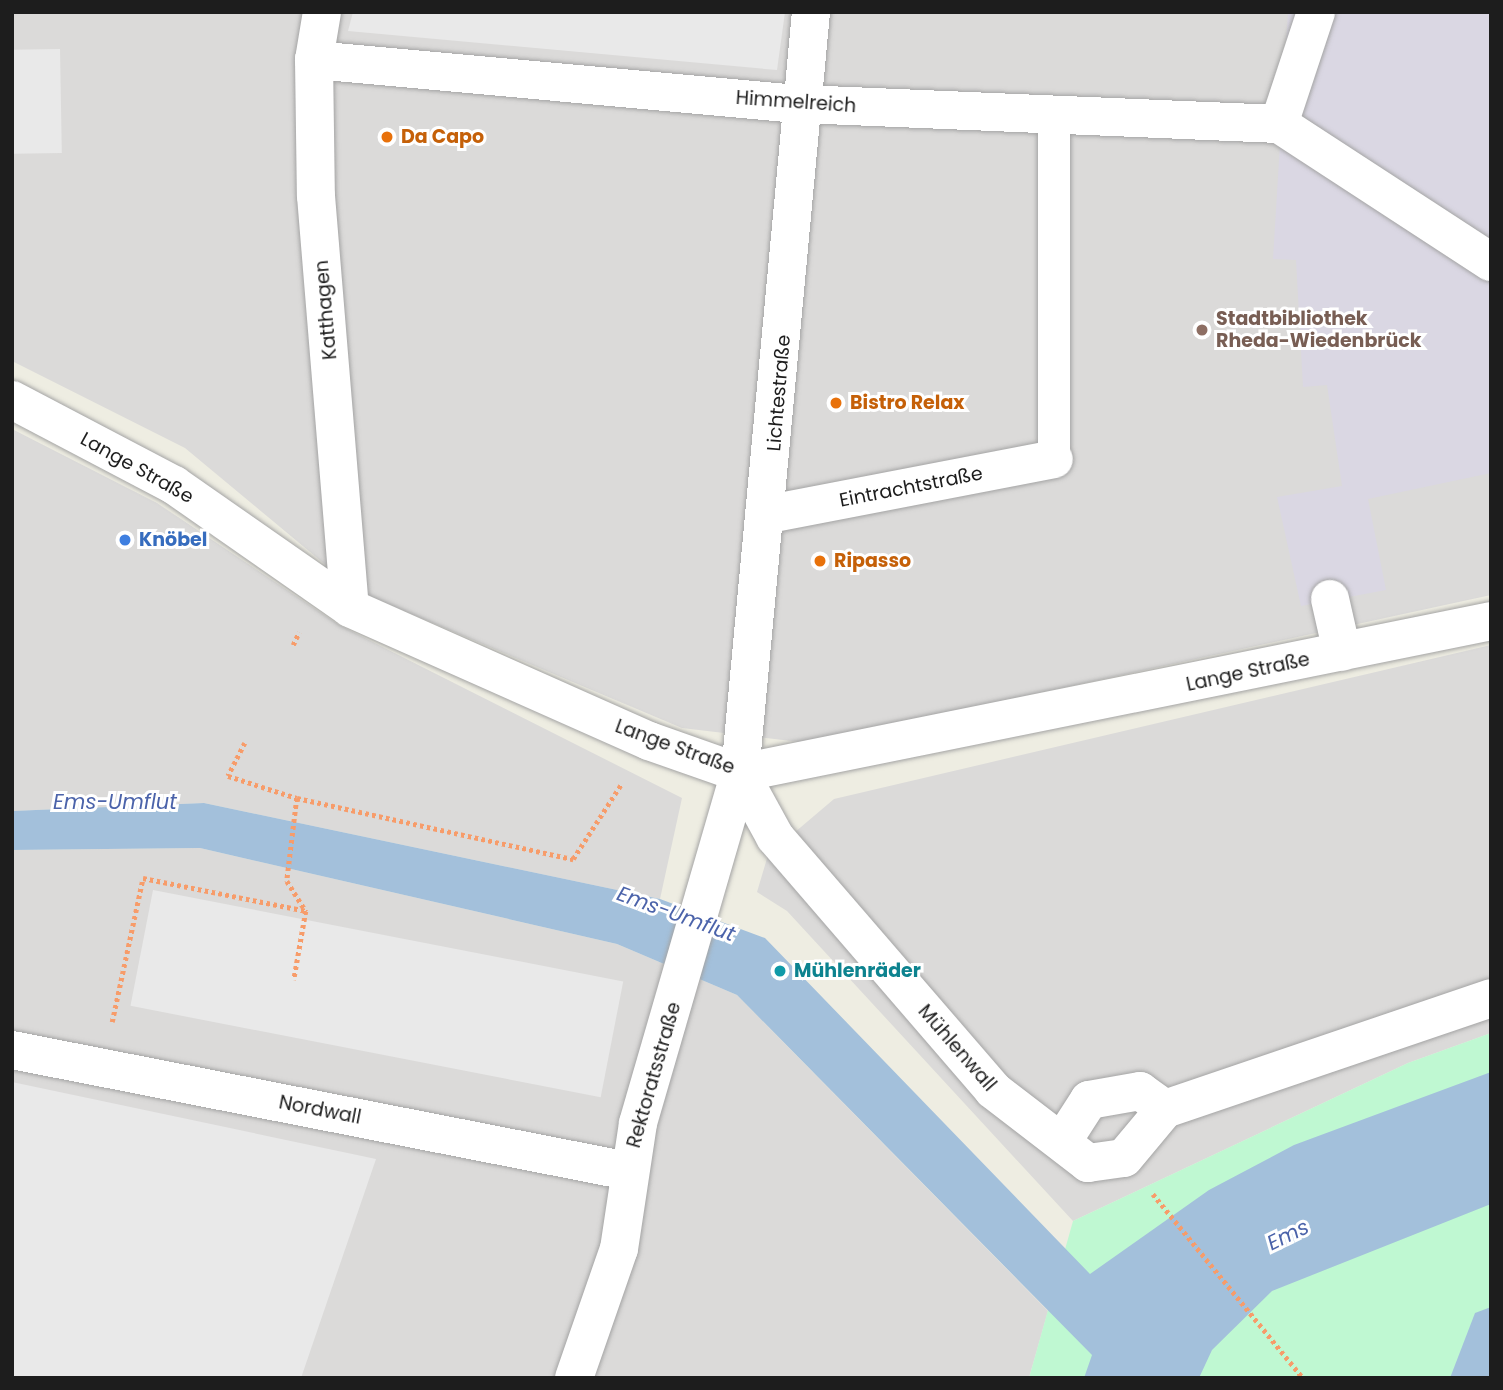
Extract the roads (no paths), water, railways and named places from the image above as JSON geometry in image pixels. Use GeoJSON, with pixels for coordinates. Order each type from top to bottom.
{"type":"FeatureCollection","features":[{"type":"Feature","properties":{"kind":"street","name":"Katthagen"},"geometry":{"type":"LineString","coordinates":[[323,12],[314,60],[316,196],[350,607]]}},
{"type":"Feature","properties":{"kind":"street","name":"Lichtestraße"},"geometry":{"type":"LineString","coordinates":[[740,773],[769,514],[811,12]]}},
{"type":"Feature","properties":{"kind":"street"},"geometry":{"type":"LineString","coordinates":[[1316,12],[1279,124],[1491,262]]}},
{"type":"Feature","properties":{"kind":"street","name":"Himmelreich"},"geometry":{"type":"LineString","coordinates":[[314,60],[802,104],[1279,124]]}},
{"type":"Feature","properties":{"kind":"street","name":"Lange Straße"},"geometry":{"type":"LineString","coordinates":[[12,400],[174,485],[350,607],[649,741],[740,773],[1491,621]]}},
{"type":"Feature","properties":{"kind":"street","name":"Eintrachtstraße"},"geometry":{"type":"LineString","coordinates":[[769,514],[1054,459]]}},
{"type":"Feature","properties":{"kind":"street"},"geometry":{"type":"LineString","coordinates":[[1330,599],[1342,652]]}},
{"type":"Feature","properties":{"kind":"street","name":"Rektoratsstraße"},"geometry":{"type":"LineString","coordinates":[[574,1378],[619,1249],[628,1171],[740,773]]}},
{"type":"Feature","properties":{"kind":"street","name":"Mühlenwall"},"geometry":{"type":"LineString","coordinates":[[740,773],[775,837],[993,1090],[1088,1163],[1124,1158],[1165,1108]]}},
{"type":"Feature","properties":{"kind":"street"},"geometry":{"type":"LineString","coordinates":[[1062,1142],[1090,1100],[1140,1091],[1165,1108],[1491,998]]}},
{"type":"Feature","properties":{"kind":"street","name":"Nordwall"},"geometry":{"type":"LineString","coordinates":[[12,1050],[628,1171]]}},
{"type":"Feature","properties":{"kind":"lane"},"geometry":{"type":"LineString","coordinates":[[1054,115],[1054,459]]}},
{"type":"Feature","properties":{"kind":"water"},"geometry":{"type":"Polygon","coordinates":[[[204,803],[660,899],[765,938],[1090,1274],[1209,1190],[1294,1145],[1491,1072],[1491,1204],[1272,1291],[1212,1350],[1199,1378],[1084,1378],[1092,1355],[737,995],[617,944],[200,848],[12,850],[12,811],[204,803]]]}},
{"type":"Feature","properties":{"kind":"water"},"geometry":{"type":"Polygon","coordinates":[[[1491,1307],[1491,1378],[1450,1378],[1475,1313],[1491,1307]]]}},
{"type":"Feature","properties":{"kind":"place","name":"Da Capo"},"geometry":{"type":"Point","coordinates":[387,137]}},
{"type":"Feature","properties":{"kind":"place","name":"Stadtbibliothek Rheda-Wiedenbrück"},"geometry":{"type":"Point","coordinates":[1202,330]}},
{"type":"Feature","properties":{"kind":"place","name":"Bistro Relax"},"geometry":{"type":"Point","coordinates":[836,403]}},
{"type":"Feature","properties":{"kind":"place","name":"Knöbel"},"geometry":{"type":"Point","coordinates":[125,540]}},
{"type":"Feature","properties":{"kind":"place","name":"Ripasso"},"geometry":{"type":"Point","coordinates":[820,561]}},
{"type":"Feature","properties":{"kind":"place","name":"Mühlenräder"},"geometry":{"type":"Point","coordinates":[780,971]}},
{"type":"Feature","properties":{"kind":"water label","name":"Ems-Umflut"},"geometry":{"type":"Point","coordinates":[115,802]}},
{"type":"Feature","properties":{"kind":"water label","name":"Ems-Umflut"},"geometry":{"type":"Point","coordinates":[676,914]}},
{"type":"Feature","properties":{"kind":"water label","name":"Ems"},"geometry":{"type":"Point","coordinates":[1288,1235]}}]}
